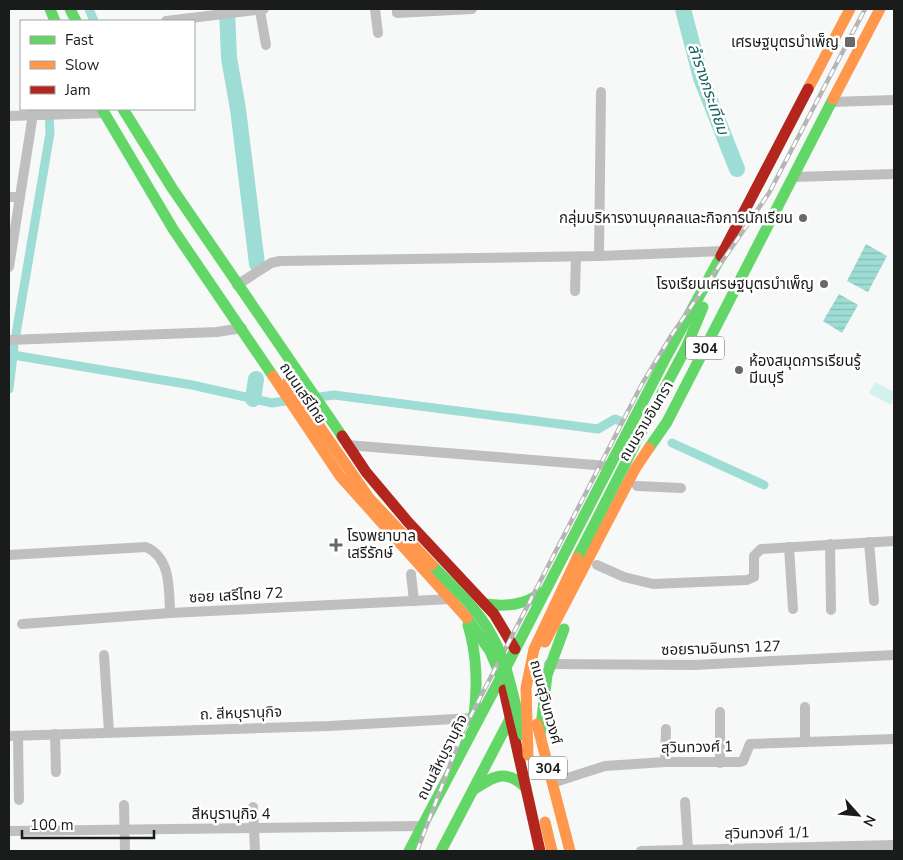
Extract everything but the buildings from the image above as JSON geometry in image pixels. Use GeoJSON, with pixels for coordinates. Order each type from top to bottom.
{"type":"FeatureCollection","features":[{"type":"Feature","properties":{"kind":"main road","name":"ถนนรามอินทรา"},"geometry":{"type":"LineString","coordinates":[[501,677],[608,466],[689,312],[724,251],[850,9]]}},
{"type":"Feature","properties":{"kind":"main road","name":"ถนนรามอินทรา"},"geometry":{"type":"LineString","coordinates":[[510,717],[544,643],[635,469],[667,422],[880,9]]}},
{"type":"Feature","properties":{"kind":"main road","name":"ถนนเสรีไทย"},"geometry":{"type":"LineString","coordinates":[[124,110],[172,188],[347,444],[397,508],[502,624],[516,649]]}},
{"type":"Feature","properties":{"kind":"main road","name":"ถนนเสรีไทย"},"geometry":{"type":"LineString","coordinates":[[103,111],[173,229],[242,328],[348,487],[464,613],[483,639],[501,677]]}},
{"type":"Feature","properties":{"kind":"main road"},"geometry":{"type":"LineString","coordinates":[[155,198],[193,241],[365,492],[469,604],[492,635],[504,666],[552,851]]}},
{"type":"Feature","properties":{"kind":"main road"},"geometry":{"type":"LineString","coordinates":[[528,755],[526,688],[534,649],[554,603],[686,348],[724,251]]}},
{"type":"Feature","properties":{"kind":"main road"},"geometry":{"type":"LineString","coordinates":[[540,735],[543,697],[550,664],[559,637],[637,486],[667,422]]}},
{"type":"Feature","properties":{"kind":"main road"},"geometry":{"type":"LineString","coordinates":[[379,521],[391,519],[397,508]]}},
{"type":"Feature","properties":{"kind":"main road"},"geometry":{"type":"LineString","coordinates":[[579,524],[601,534]]}},
{"type":"Feature","properties":{"kind":"main road"},"geometry":{"type":"LineString","coordinates":[[485,604],[519,606],[533,600],[544,591]]}},
{"type":"Feature","properties":{"kind":"main road"},"geometry":{"type":"LineString","coordinates":[[464,613],[476,656],[477,688],[470,735]]}},
{"type":"Feature","properties":{"kind":"main road","name":"ถนนสุวินทวงศ์"},"geometry":{"type":"LineString","coordinates":[[516,649],[570,851]]}},
{"type":"Feature","properties":{"kind":"main road","name":"304"},"geometry":{"type":"LineString","coordinates":[[501,677],[540,851]]}},
{"type":"Feature","properties":{"kind":"main road","name":"ถนนสีหบุรานุกิจ"},"geometry":{"type":"LineString","coordinates":[[410,851],[501,677]]}},
{"type":"Feature","properties":{"kind":"main road"},"geometry":{"type":"LineString","coordinates":[[441,851],[510,717]]}},
{"type":"Feature","properties":{"kind":"main road"},"geometry":{"type":"LineString","coordinates":[[522,770],[525,754],[530,748],[539,747],[545,755]]}},
{"type":"Feature","properties":{"kind":"main road"},"geometry":{"type":"LineString","coordinates":[[472,790],[492,778],[504,775],[514,776],[526,788]]}},
{"type":"Feature","properties":{"kind":"main road"},"geometry":{"type":"LineString","coordinates":[[540,851],[552,830],[561,829],[567,838]]}},
{"type":"Feature","properties":{"kind":"street"},"geometry":{"type":"LineString","coordinates":[[375,9],[378,33]]}},
{"type":"Feature","properties":{"kind":"street"},"geometry":{"type":"LineString","coordinates":[[394,10],[472,9]]}},
{"type":"Feature","properties":{"kind":"street"},"geometry":{"type":"LineString","coordinates":[[176,20],[262,10],[266,45]]}},
{"type":"Feature","properties":{"kind":"street"},"geometry":{"type":"LineString","coordinates":[[599,256],[601,92]]}},
{"type":"Feature","properties":{"kind":"street"},"geometry":{"type":"LineString","coordinates":[[831,102],[894,100]]}},
{"type":"Feature","properties":{"kind":"street"},"geometry":{"type":"LineString","coordinates":[[9,116],[103,111]]}},
{"type":"Feature","properties":{"kind":"street"},"geometry":{"type":"LineString","coordinates":[[9,267],[14,202],[35,114]]}},
{"type":"Feature","properties":{"kind":"street"},"geometry":{"type":"LineString","coordinates":[[792,177],[894,174]]}},
{"type":"Feature","properties":{"kind":"street"},"geometry":{"type":"LineString","coordinates":[[237,285],[280,260],[599,256],[724,251]]}},
{"type":"Feature","properties":{"kind":"street"},"geometry":{"type":"LineString","coordinates":[[575,291],[576,256]]}},
{"type":"Feature","properties":{"kind":"street"},"geometry":{"type":"LineString","coordinates":[[9,340],[217,332],[242,328]]}},
{"type":"Feature","properties":{"kind":"street"},"geometry":{"type":"LineString","coordinates":[[347,444],[608,466]]}},
{"type":"Feature","properties":{"kind":"street"},"geometry":{"type":"LineString","coordinates":[[637,486],[681,488]]}},
{"type":"Feature","properties":{"kind":"street"},"geometry":{"type":"LineString","coordinates":[[597,564],[624,576],[653,584],[749,580],[754,577],[754,556],[761,549],[894,541]]}},
{"type":"Feature","properties":{"kind":"street"},"geometry":{"type":"LineString","coordinates":[[869,542],[874,601]]}},
{"type":"Feature","properties":{"kind":"street"},"geometry":{"type":"LineString","coordinates":[[830,544],[831,610]]}},
{"type":"Feature","properties":{"kind":"street"},"geometry":{"type":"LineString","coordinates":[[9,555],[146,547],[154,550],[161,558],[166,571],[170,613]]}},
{"type":"Feature","properties":{"kind":"street"},"geometry":{"type":"LineString","coordinates":[[789,547],[793,609]]}},
{"type":"Feature","properties":{"kind":"street"},"geometry":{"type":"LineString","coordinates":[[411,574],[414,601]]}},
{"type":"Feature","properties":{"kind":"street","name":"ซอย เสรีไทย 72"},"geometry":{"type":"LineString","coordinates":[[22,624],[170,613],[452,599]]}},
{"type":"Feature","properties":{"kind":"street"},"geometry":{"type":"LineString","coordinates":[[104,655],[109,732]]}},
{"type":"Feature","properties":{"kind":"street","name":"ซอยรามอินทรา 127"},"geometry":{"type":"LineString","coordinates":[[550,664],[685,665],[894,655]]}},
{"type":"Feature","properties":{"kind":"street"},"geometry":{"type":"LineString","coordinates":[[805,707],[806,742]]}},
{"type":"Feature","properties":{"kind":"street"},"geometry":{"type":"LineString","coordinates":[[720,712],[720,763]]}},
{"type":"Feature","properties":{"kind":"street","name":"ถ. สีหบุรานุกิจ"},"geometry":{"type":"LineString","coordinates":[[13,736],[338,726],[473,718]]}},
{"type":"Feature","properties":{"kind":"street"},"geometry":{"type":"LineString","coordinates":[[665,762],[666,729]]}},
{"type":"Feature","properties":{"kind":"street"},"geometry":{"type":"LineString","coordinates":[[55,734],[56,772]]}},
{"type":"Feature","properties":{"kind":"street"},"geometry":{"type":"LineString","coordinates":[[13,736],[19,800]]}},
{"type":"Feature","properties":{"kind":"street","name":"สุวินทวงศ์ 1"},"geometry":{"type":"LineString","coordinates":[[552,783],[605,766],[665,762],[720,763],[743,761],[750,744],[894,740]]}},
{"type":"Feature","properties":{"kind":"street"},"geometry":{"type":"LineString","coordinates":[[685,802],[688,849]]}},
{"type":"Feature","properties":{"kind":"street"},"geometry":{"type":"LineString","coordinates":[[124,805],[125,851]]}},
{"type":"Feature","properties":{"kind":"street"},"geometry":{"type":"LineString","coordinates":[[253,807],[255,851]]}},
{"type":"Feature","properties":{"kind":"street","name":"สีหบุรานุกิจ 4"},"geometry":{"type":"LineString","coordinates":[[9,831],[255,830],[423,826]]}},
{"type":"Feature","properties":{"kind":"street","name":"สุวินทวงศ์ 1/1"},"geometry":{"type":"LineString","coordinates":[[641,851],[894,845]]}},
{"type":"Feature","properties":{"kind":"shaded area"},"geometry":{"type":"Polygon","coordinates":[[[875,382],[894,392],[891,405],[869,393],[875,382]]]}},
{"type":"Feature","properties":{"kind":"water"},"geometry":{"type":"Polygon","coordinates":[[[866,244],[887,256],[868,292],[847,281],[866,244]]]}},
{"type":"Feature","properties":{"kind":"water"},"geometry":{"type":"Polygon","coordinates":[[[839,294],[858,305],[842,333],[823,321],[839,294]]]}},
{"type":"Feature","properties":{"kind":"waterway"},"geometry":{"type":"LineString","coordinates":[[89,9],[94,20]]}},
{"type":"Feature","properties":{"kind":"waterway"},"geometry":{"type":"LineString","coordinates":[[227,9],[229,58],[238,109],[257,264]]}},
{"type":"Feature","properties":{"kind":"waterway","name":"ลำรางกระเทียม"},"geometry":{"type":"LineString","coordinates":[[683,9],[701,78],[737,169]]}},
{"type":"Feature","properties":{"kind":"waterway"},"geometry":{"type":"LineString","coordinates":[[16,334],[50,133],[49,110]]}},
{"type":"Feature","properties":{"kind":"waterway"},"geometry":{"type":"LineString","coordinates":[[9,389],[14,347]]}},
{"type":"Feature","properties":{"kind":"waterway"},"geometry":{"type":"LineString","coordinates":[[13,355],[192,385],[272,403],[292,400]]}},
{"type":"Feature","properties":{"kind":"waterway"},"geometry":{"type":"LineString","coordinates":[[253,399],[256,379]]}},
{"type":"Feature","properties":{"kind":"waterway"},"geometry":{"type":"LineString","coordinates":[[312,398],[334,395],[598,429],[615,419],[620,421]]}},
{"type":"Feature","properties":{"kind":"waterway"},"geometry":{"type":"LineString","coordinates":[[672,443],[764,485]]}},
{"type":"Feature","properties":{"kind":"railway"},"geometry":{"type":"LineString","coordinates":[[417,851],[463,731],[642,384],[671,336],[769,193],[865,9]]}},
{"type":"Feature","properties":{"kind":"traffic: fast"},"geometry":{"type":"LineString","coordinates":[[50,9],[55,20]]}},
{"type":"Feature","properties":{"kind":"traffic: fast"},"geometry":{"type":"LineString","coordinates":[[70,9],[76,20]]}},
{"type":"Feature","properties":{"kind":"traffic: fast"},"geometry":{"type":"LineString","coordinates":[[649,448],[667,422],[833,99]]}},
{"type":"Feature","properties":{"kind":"traffic: fast"},"geometry":{"type":"LineString","coordinates":[[103,110],[173,229],[273,376]]}},
{"type":"Feature","properties":{"kind":"traffic: fast"},"geometry":{"type":"LineString","coordinates":[[124,110],[172,188],[342,436]]}},
{"type":"Feature","properties":{"kind":"traffic: fast"},"geometry":{"type":"LineString","coordinates":[[504,690],[501,677],[666,357],[721,256]]}},
{"type":"Feature","properties":{"kind":"traffic: fast"},"geometry":{"type":"LineString","coordinates":[[646,423],[686,348],[703,307]]}},
{"type":"Feature","properties":{"kind":"traffic: fast"},"geometry":{"type":"LineString","coordinates":[[577,558],[646,423]]}},
{"type":"Feature","properties":{"kind":"traffic: fast"},"geometry":{"type":"LineString","coordinates":[[432,565],[472,607],[492,636],[503,659],[523,735]]}},
{"type":"Feature","properties":{"kind":"traffic: fast"},"geometry":{"type":"LineString","coordinates":[[485,604],[515,604],[529,600],[543,592]]}},
{"type":"Feature","properties":{"kind":"traffic: fast"},"geometry":{"type":"LineString","coordinates":[[409,851],[501,677],[490,651],[467,618]]}},
{"type":"Feature","properties":{"kind":"traffic: fast"},"geometry":{"type":"LineString","coordinates":[[468,625],[474,649],[476,674],[473,722]]}},
{"type":"Feature","properties":{"kind":"traffic: fast"},"geometry":{"type":"LineString","coordinates":[[540,735],[547,675],[564,629]]}},
{"type":"Feature","properties":{"kind":"traffic: fast"},"geometry":{"type":"LineString","coordinates":[[441,851],[511,717]]}},
{"type":"Feature","properties":{"kind":"traffic: fast"},"geometry":{"type":"LineString","coordinates":[[473,790],[487,781],[500,776],[512,778],[526,788]]}},
{"type":"Feature","properties":{"kind":"traffic: slow"},"geometry":{"type":"LineString","coordinates":[[808,89],[850,9]]}},
{"type":"Feature","properties":{"kind":"traffic: slow"},"geometry":{"type":"LineString","coordinates":[[833,99],[880,9]]}},
{"type":"Feature","properties":{"kind":"traffic: slow"},"geometry":{"type":"LineString","coordinates":[[273,376],[340,476],[467,618]]}},
{"type":"Feature","properties":{"kind":"traffic: slow"},"geometry":{"type":"LineString","coordinates":[[288,381],[369,498],[432,565]]}},
{"type":"Feature","properties":{"kind":"traffic: slow"},"geometry":{"type":"LineString","coordinates":[[545,642],[635,469],[649,448]]}},
{"type":"Feature","properties":{"kind":"traffic: slow"},"geometry":{"type":"LineString","coordinates":[[528,755],[526,688],[534,649],[577,558]]}},
{"type":"Feature","properties":{"kind":"traffic: slow"},"geometry":{"type":"LineString","coordinates":[[537,724],[570,851]]}},
{"type":"Feature","properties":{"kind":"traffic: slow"},"geometry":{"type":"LineString","coordinates":[[545,822],[552,851]]}},
{"type":"Feature","properties":{"kind":"traffic: jam"},"geometry":{"type":"LineString","coordinates":[[721,256],[808,89]]}},
{"type":"Feature","properties":{"kind":"traffic: jam"},"geometry":{"type":"LineString","coordinates":[[342,436],[366,472],[408,522],[494,614],[515,649]]}},
{"type":"Feature","properties":{"kind":"traffic: jam"},"geometry":{"type":"LineString","coordinates":[[504,690],[540,851]]}},
{"type":"Feature","properties":{"kind":"place","name":"เศรษฐบุตรบำเพ็ญ"},"geometry":{"type":"Point","coordinates":[850,42]}},
{"type":"Feature","properties":{"kind":"place","name":"กลุ่มบริหารงานบุคคลและกิจการนักเรียน"},"geometry":{"type":"Point","coordinates":[803,218]}},
{"type":"Feature","properties":{"kind":"place","name":"โรงเรียนเศรษฐบุตรบำเพ็ญ"},"geometry":{"type":"Point","coordinates":[824,284]}},
{"type":"Feature","properties":{"kind":"place","name":"ห้องสมุดการเรียนรู้ มีนบุรี"},"geometry":{"type":"Point","coordinates":[739,370]}},
{"type":"Feature","properties":{"kind":"place","name":"โรงพยาบาล เสรีรักษ์"},"geometry":{"type":"Point","coordinates":[336,545]}}]}
